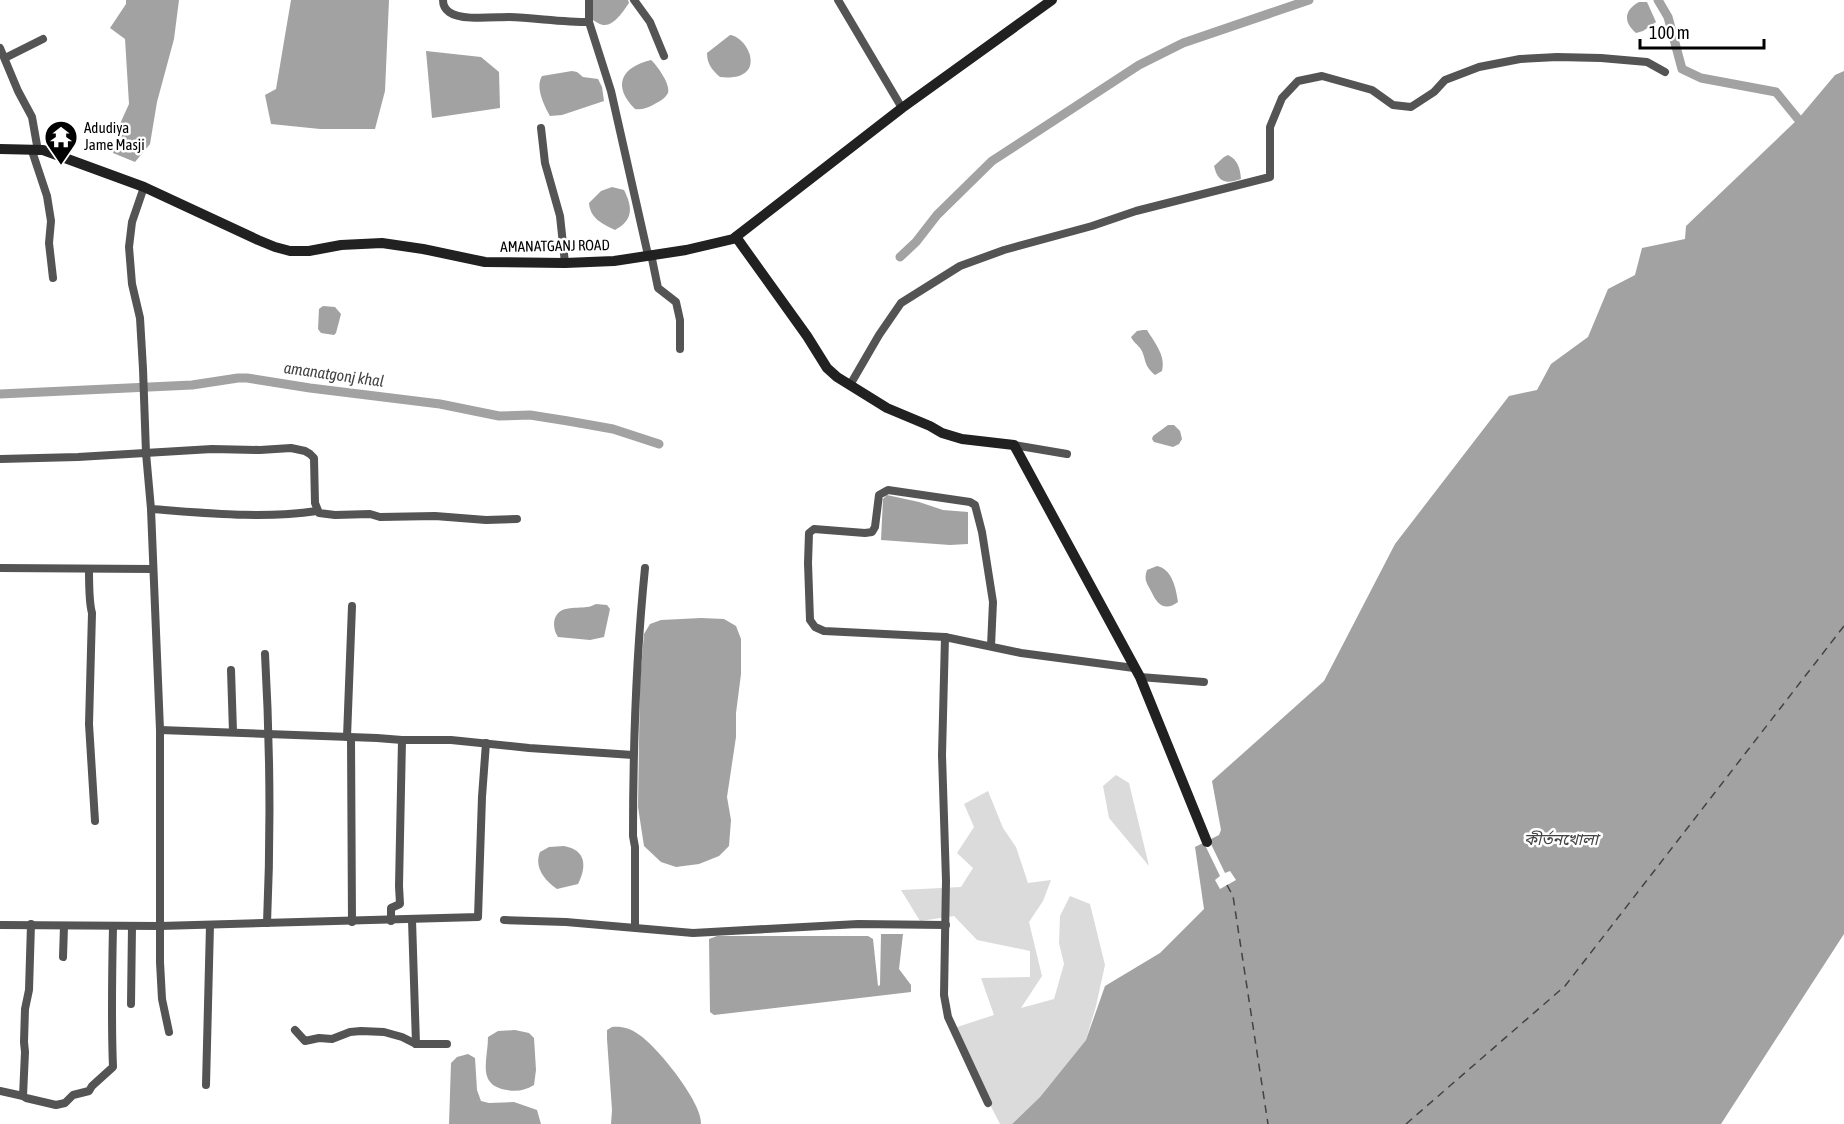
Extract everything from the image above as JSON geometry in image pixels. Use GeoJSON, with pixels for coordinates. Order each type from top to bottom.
{"type":"FeatureCollection","features":[{"type":"Feature","properties":{"kind":"main road","name":"AMANATGANJ ROAD"},"geometry":{"type":"LineString","coordinates":[[0,149],[43,150],[144,187],[258,240],[290,251],[382,243],[484,262],[614,261],[686,250],[736,237],[902,108],[1052,0]]}},
{"type":"Feature","properties":{"kind":"main road"},"geometry":{"type":"LineString","coordinates":[[736,237],[807,336],[827,368],[887,408],[942,433],[962,439],[1014,446],[1137,673],[1207,842]]}},
{"type":"Feature","properties":{"kind":"street"},"geometry":{"type":"LineString","coordinates":[[443,0],[450,13],[480,19],[508,17],[589,22]]}},
{"type":"Feature","properties":{"kind":"street"},"geometry":{"type":"LineString","coordinates":[[588,0],[589,22],[611,91],[657,288],[676,302],[680,320],[680,349]]}},
{"type":"Feature","properties":{"kind":"street"},"geometry":{"type":"LineString","coordinates":[[634,0],[650,22],[664,56]]}},
{"type":"Feature","properties":{"kind":"street"},"geometry":{"type":"LineString","coordinates":[[838,0],[902,108]]}},
{"type":"Feature","properties":{"kind":"street"},"geometry":{"type":"LineString","coordinates":[[5,58],[43,39]]}},
{"type":"Feature","properties":{"kind":"street"},"geometry":{"type":"LineString","coordinates":[[0,48],[32,117],[35,151],[51,221],[49,243],[53,278]]}},
{"type":"Feature","properties":{"kind":"street"},"geometry":{"type":"LineString","coordinates":[[850,385],[901,303],[960,266],[1005,250],[1092,226],[1136,211],[1270,177],[1270,127],[1282,98],[1298,81],[1322,76],[1372,90],[1393,105],[1411,107],[1434,92],[1445,80],[1479,67],[1520,58],[1601,58],[1647,62],[1665,72]]}},
{"type":"Feature","properties":{"kind":"street"},"geometry":{"type":"LineString","coordinates":[[541,128],[545,163],[560,216],[565,263]]}},
{"type":"Feature","properties":{"kind":"street"},"geometry":{"type":"LineString","coordinates":[[144,187],[132,222],[129,247],[132,284],[140,318],[151,509],[159,730],[160,962],[162,999],[169,1032]]}},
{"type":"Feature","properties":{"kind":"street"},"geometry":{"type":"LineString","coordinates":[[1014,446],[1067,454]]}},
{"type":"Feature","properties":{"kind":"street"},"geometry":{"type":"LineString","coordinates":[[0,459],[212,449],[291,448],[305,451],[314,458],[317,511]]}},
{"type":"Feature","properties":{"kind":"street"},"geometry":{"type":"LineString","coordinates":[[991,646],[993,602],[975,505],[970,502],[888,490],[879,495],[875,527],[872,532],[814,529],[809,533],[810,620],[815,627],[824,631],[945,637],[1021,653],[1204,682]]}},
{"type":"Feature","properties":{"kind":"street"},"geometry":{"type":"LineString","coordinates":[[151,509],[229,514],[317,511],[335,515],[370,514],[380,517],[435,516],[486,520],[517,519]]}},
{"type":"Feature","properties":{"kind":"street"},"geometry":{"type":"LineString","coordinates":[[0,568],[153,569]]}},
{"type":"Feature","properties":{"kind":"street"},"geometry":{"type":"LineString","coordinates":[[635,927],[633,755],[645,568]]}},
{"type":"Feature","properties":{"kind":"street"},"geometry":{"type":"LineString","coordinates":[[89,569],[92,613],[90,724],[95,821]]}},
{"type":"Feature","properties":{"kind":"street"},"geometry":{"type":"LineString","coordinates":[[352,606],[349,737],[352,922]]}},
{"type":"Feature","properties":{"kind":"street"},"geometry":{"type":"LineString","coordinates":[[945,637],[942,755],[946,925],[944,995],[948,1017],[988,1103]]}},
{"type":"Feature","properties":{"kind":"street"},"geometry":{"type":"LineString","coordinates":[[265,654],[269,734],[270,842],[267,923]]}},
{"type":"Feature","properties":{"kind":"street"},"geometry":{"type":"LineString","coordinates":[[231,670],[233,732]]}},
{"type":"Feature","properties":{"kind":"street"},"geometry":{"type":"LineString","coordinates":[[159,730],[451,740],[633,755]]}},
{"type":"Feature","properties":{"kind":"street"},"geometry":{"type":"LineString","coordinates":[[391,921],[391,908],[400,904],[402,740]]}},
{"type":"Feature","properties":{"kind":"street"},"geometry":{"type":"LineString","coordinates":[[0,925],[160,926],[478,917],[486,743]]}},
{"type":"Feature","properties":{"kind":"street"},"geometry":{"type":"LineString","coordinates":[[411,920],[416,1044]]}},
{"type":"Feature","properties":{"kind":"street"},"geometry":{"type":"LineString","coordinates":[[504,920],[635,927],[693,933],[858,924],[946,925]]}},
{"type":"Feature","properties":{"kind":"street"},"geometry":{"type":"LineString","coordinates":[[23,1096],[26,1052],[25,1009],[29,990],[31,924]]}},
{"type":"Feature","properties":{"kind":"street"},"geometry":{"type":"LineString","coordinates":[[206,1084],[210,925]]}},
{"type":"Feature","properties":{"kind":"street"},"geometry":{"type":"LineString","coordinates":[[63,957],[64,926]]}},
{"type":"Feature","properties":{"kind":"street"},"geometry":{"type":"LineString","coordinates":[[0,1091],[56,1105],[65,1103],[73,1095],[89,1091],[113,1067],[111,1009],[113,926]]}},
{"type":"Feature","properties":{"kind":"street"},"geometry":{"type":"LineString","coordinates":[[131,1004],[132,926]]}},
{"type":"Feature","properties":{"kind":"street"},"geometry":{"type":"LineString","coordinates":[[295,1030],[305,1041],[332,1038],[350,1032],[384,1032],[416,1044],[447,1044]]}},
{"type":"Feature","properties":{"kind":"shaded area"},"geometry":{"type":"Polygon","coordinates":[[[1116,775],[1129,783],[1149,866],[1109,818],[1103,786],[1116,775]]]}},
{"type":"Feature","properties":{"kind":"shaded area"},"geometry":{"type":"Polygon","coordinates":[[[988,791],[1003,828],[1016,847],[1028,883],[1051,880],[1043,901],[1029,922],[1042,976],[1021,1008],[1054,999],[1064,964],[1059,943],[1060,916],[1070,896],[1090,904],[1105,965],[1086,1040],[1040,1097],[1012,1124],[1000,1124],[951,1029],[994,1015],[981,978],[1030,977],[1030,951],[977,940],[954,916],[920,921],[901,890],[961,887],[973,868],[957,853],[974,827],[964,804],[988,791]]]}},
{"type":"Feature","properties":{"kind":"water"},"geometry":{"type":"Polygon","coordinates":[[[126,0],[179,0],[174,39],[157,102],[150,144],[135,162],[113,153],[119,126],[129,104],[125,39],[110,28],[126,4],[126,0]]]}},
{"type":"Feature","properties":{"kind":"water"},"geometry":{"type":"Polygon","coordinates":[[[291,0],[389,0],[385,91],[375,129],[320,129],[271,124],[265,95],[276,89],[291,0]]]}},
{"type":"Feature","properties":{"kind":"water"},"geometry":{"type":"Polygon","coordinates":[[[590,0],[628,0],[629,3],[616,20],[603,25],[592,18],[590,0]]]}},
{"type":"Feature","properties":{"kind":"water"},"geometry":{"type":"Polygon","coordinates":[[[1639,2],[1647,2],[1656,22],[1636,33],[1629,25],[1627,16],[1630,9],[1639,2]]]}},
{"type":"Feature","properties":{"kind":"water"},"geometry":{"type":"Polygon","coordinates":[[[730,35],[743,43],[748,50],[750,66],[745,73],[735,77],[720,77],[710,66],[707,53],[730,35]]]}},
{"type":"Feature","properties":{"kind":"water"},"geometry":{"type":"Polygon","coordinates":[[[426,51],[481,57],[499,72],[500,108],[432,118],[426,51]]]}},
{"type":"Feature","properties":{"kind":"water"},"geometry":{"type":"Polygon","coordinates":[[[651,60],[666,80],[668,93],[651,106],[635,109],[624,93],[623,78],[633,67],[651,60]]]}},
{"type":"Feature","properties":{"kind":"water"},"geometry":{"type":"Polygon","coordinates":[[[572,71],[583,77],[598,79],[604,101],[562,115],[550,116],[540,91],[540,80],[542,76],[572,71]]]}},
{"type":"Feature","properties":{"kind":"water","name":"কীর্তনখোলা"},"geometry":{"type":"Polygon","coordinates":[[[1844,71],[1844,934],[1721,1124],[1012,1124],[1040,1097],[1086,1040],[1105,986],[1160,953],[1204,909],[1195,847],[1219,835],[1221,830],[1212,781],[1324,681],[1395,544],[1509,396],[1537,390],[1551,364],[1588,337],[1608,289],[1635,275],[1642,248],[1685,239],[1686,226],[1798,119],[1835,75],[1844,71]]]}},
{"type":"Feature","properties":{"kind":"water"},"geometry":{"type":"Polygon","coordinates":[[[1228,155],[1238,165],[1241,179],[1227,182],[1218,176],[1214,166],[1228,155]]]}},
{"type":"Feature","properties":{"kind":"water"},"geometry":{"type":"Polygon","coordinates":[[[612,187],[624,190],[630,208],[628,218],[615,230],[594,217],[589,203],[601,191],[612,187]]]}},
{"type":"Feature","properties":{"kind":"water"},"geometry":{"type":"Polygon","coordinates":[[[323,306],[335,307],[341,314],[334,335],[321,333],[318,329],[319,309],[323,306]]]}},
{"type":"Feature","properties":{"kind":"water"},"geometry":{"type":"Polygon","coordinates":[[[1147,330],[1161,355],[1163,365],[1162,371],[1155,375],[1148,368],[1140,348],[1131,337],[1137,331],[1147,330]]]}},
{"type":"Feature","properties":{"kind":"water"},"geometry":{"type":"Polygon","coordinates":[[[1168,425],[1174,425],[1180,431],[1182,439],[1173,447],[1154,442],[1152,439],[1168,425]]]}},
{"type":"Feature","properties":{"kind":"water"},"geometry":{"type":"Polygon","coordinates":[[[887,495],[943,510],[968,512],[968,544],[950,545],[881,540],[883,499],[887,495]]]}},
{"type":"Feature","properties":{"kind":"water"},"geometry":{"type":"Polygon","coordinates":[[[1157,566],[1170,575],[1178,602],[1174,605],[1166,607],[1160,604],[1146,582],[1147,570],[1157,566]]]}},
{"type":"Feature","properties":{"kind":"water"},"geometry":{"type":"Polygon","coordinates":[[[596,604],[607,605],[610,609],[604,637],[590,640],[558,637],[554,623],[558,613],[562,610],[596,604]]]}},
{"type":"Feature","properties":{"kind":"water"},"geometry":{"type":"Polygon","coordinates":[[[724,619],[736,626],[741,639],[736,737],[727,797],[731,820],[729,846],[719,856],[699,864],[676,867],[661,862],[644,846],[638,807],[640,681],[644,634],[650,624],[661,620],[724,619]]]}},
{"type":"Feature","properties":{"kind":"water"},"geometry":{"type":"Polygon","coordinates":[[[564,846],[577,851],[583,860],[583,871],[578,884],[557,889],[541,873],[538,858],[540,852],[549,847],[564,846]]]}},
{"type":"Feature","properties":{"kind":"water"},"geometry":{"type":"Polygon","coordinates":[[[881,934],[903,934],[899,969],[911,985],[911,992],[714,1015],[710,1012],[709,939],[717,936],[868,936],[873,939],[878,986],[880,985],[881,934]]]}},
{"type":"Feature","properties":{"kind":"water"},"geometry":{"type":"Polygon","coordinates":[[[612,1027],[632,1030],[656,1050],[687,1089],[700,1115],[701,1124],[611,1124],[607,1030],[612,1027]]]}},
{"type":"Feature","properties":{"kind":"water"},"geometry":{"type":"Polygon","coordinates":[[[515,1030],[529,1033],[534,1038],[536,1070],[534,1085],[514,1091],[497,1087],[491,1083],[487,1077],[486,1063],[488,1037],[498,1031],[515,1030]]]}},
{"type":"Feature","properties":{"kind":"water"},"geometry":{"type":"Polygon","coordinates":[[[468,1054],[475,1058],[477,1090],[481,1101],[514,1102],[537,1110],[541,1124],[449,1124],[451,1063],[457,1057],[468,1054]]]}},
{"type":"Feature","properties":{"kind":"pier"},"geometry":{"type":"Polygon","coordinates":[[[1209,840],[1225,873],[1230,871],[1236,880],[1220,889],[1215,880],[1220,876],[1204,843],[1209,840]]]}},
{"type":"Feature","properties":{"kind":"waterway"},"geometry":{"type":"LineString","coordinates":[[900,257],[916,242],[937,215],[992,161],[1139,65],[1183,43],[1309,0]]}},
{"type":"Feature","properties":{"kind":"waterway"},"geometry":{"type":"LineString","coordinates":[[1658,0],[1668,17],[1682,69],[1701,78],[1776,92],[1798,119]]}},
{"type":"Feature","properties":{"kind":"waterway","name":"amanatgonj khal"},"geometry":{"type":"LineString","coordinates":[[0,394],[192,385],[247,378],[440,404],[499,416],[530,415],[568,421],[613,429],[659,444]]}},
{"type":"Feature","properties":{"kind":"ferry route"},"geometry":{"type":"LineString","coordinates":[[1406,1124],[1565,986],[1844,626]]}},
{"type":"Feature","properties":{"kind":"ferry route"},"geometry":{"type":"LineString","coordinates":[[1227,885],[1233,896],[1268,1124]]}},
{"type":"Feature","properties":{"kind":"place","name":"Adudiya Jame Masji"},"geometry":{"type":"Point","coordinates":[61,166]}}]}
